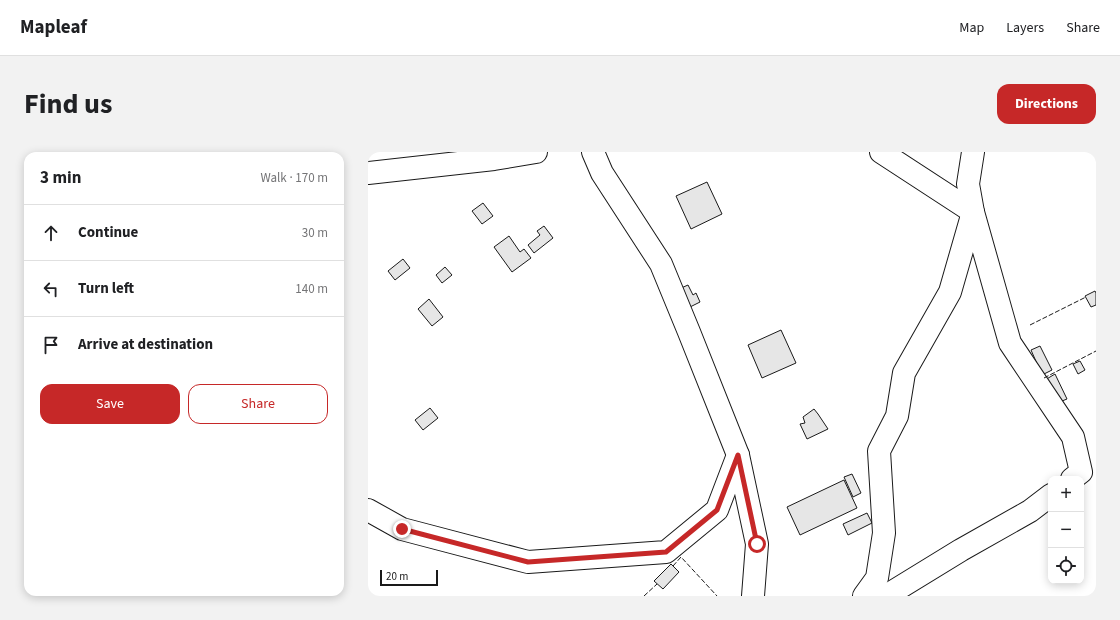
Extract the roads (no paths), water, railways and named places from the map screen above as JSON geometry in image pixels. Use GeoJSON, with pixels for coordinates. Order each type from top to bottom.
{"type":"FeatureCollection","features":[{"type":"Feature","properties":{"kind":"street"},"geometry":{"type":"LineString","coordinates":[[368,173],[494,159],[536,152]]}},
{"type":"Feature","properties":{"kind":"street"},"geometry":{"type":"LineString","coordinates":[[593,152],[602,173],[661,264],[690,332],[738,455],[757,544],[753,596]]}},
{"type":"Feature","properties":{"kind":"street"},"geometry":{"type":"LineString","coordinates":[[881,152],[973,212]]}},
{"type":"Feature","properties":{"kind":"street"},"geometry":{"type":"LineString","coordinates":[[973,152],[968,184],[973,212],[1010,343],[1073,437],[1081,472],[1076,476]]}},
{"type":"Feature","properties":{"kind":"street"},"geometry":{"type":"LineString","coordinates":[[864,596],[877,578],[884,533],[879,451],[897,416],[904,373],[950,292],[973,212]]}},
{"type":"Feature","properties":{"kind":"street"},"geometry":{"type":"LineString","coordinates":[[368,510],[402,529],[528,562],[666,552],[717,510],[738,455]]}},
{"type":"Feature","properties":{"kind":"street"},"geometry":{"type":"LineString","coordinates":[[886,596],[961,550],[1030,511],[1048,497]]}}]}
